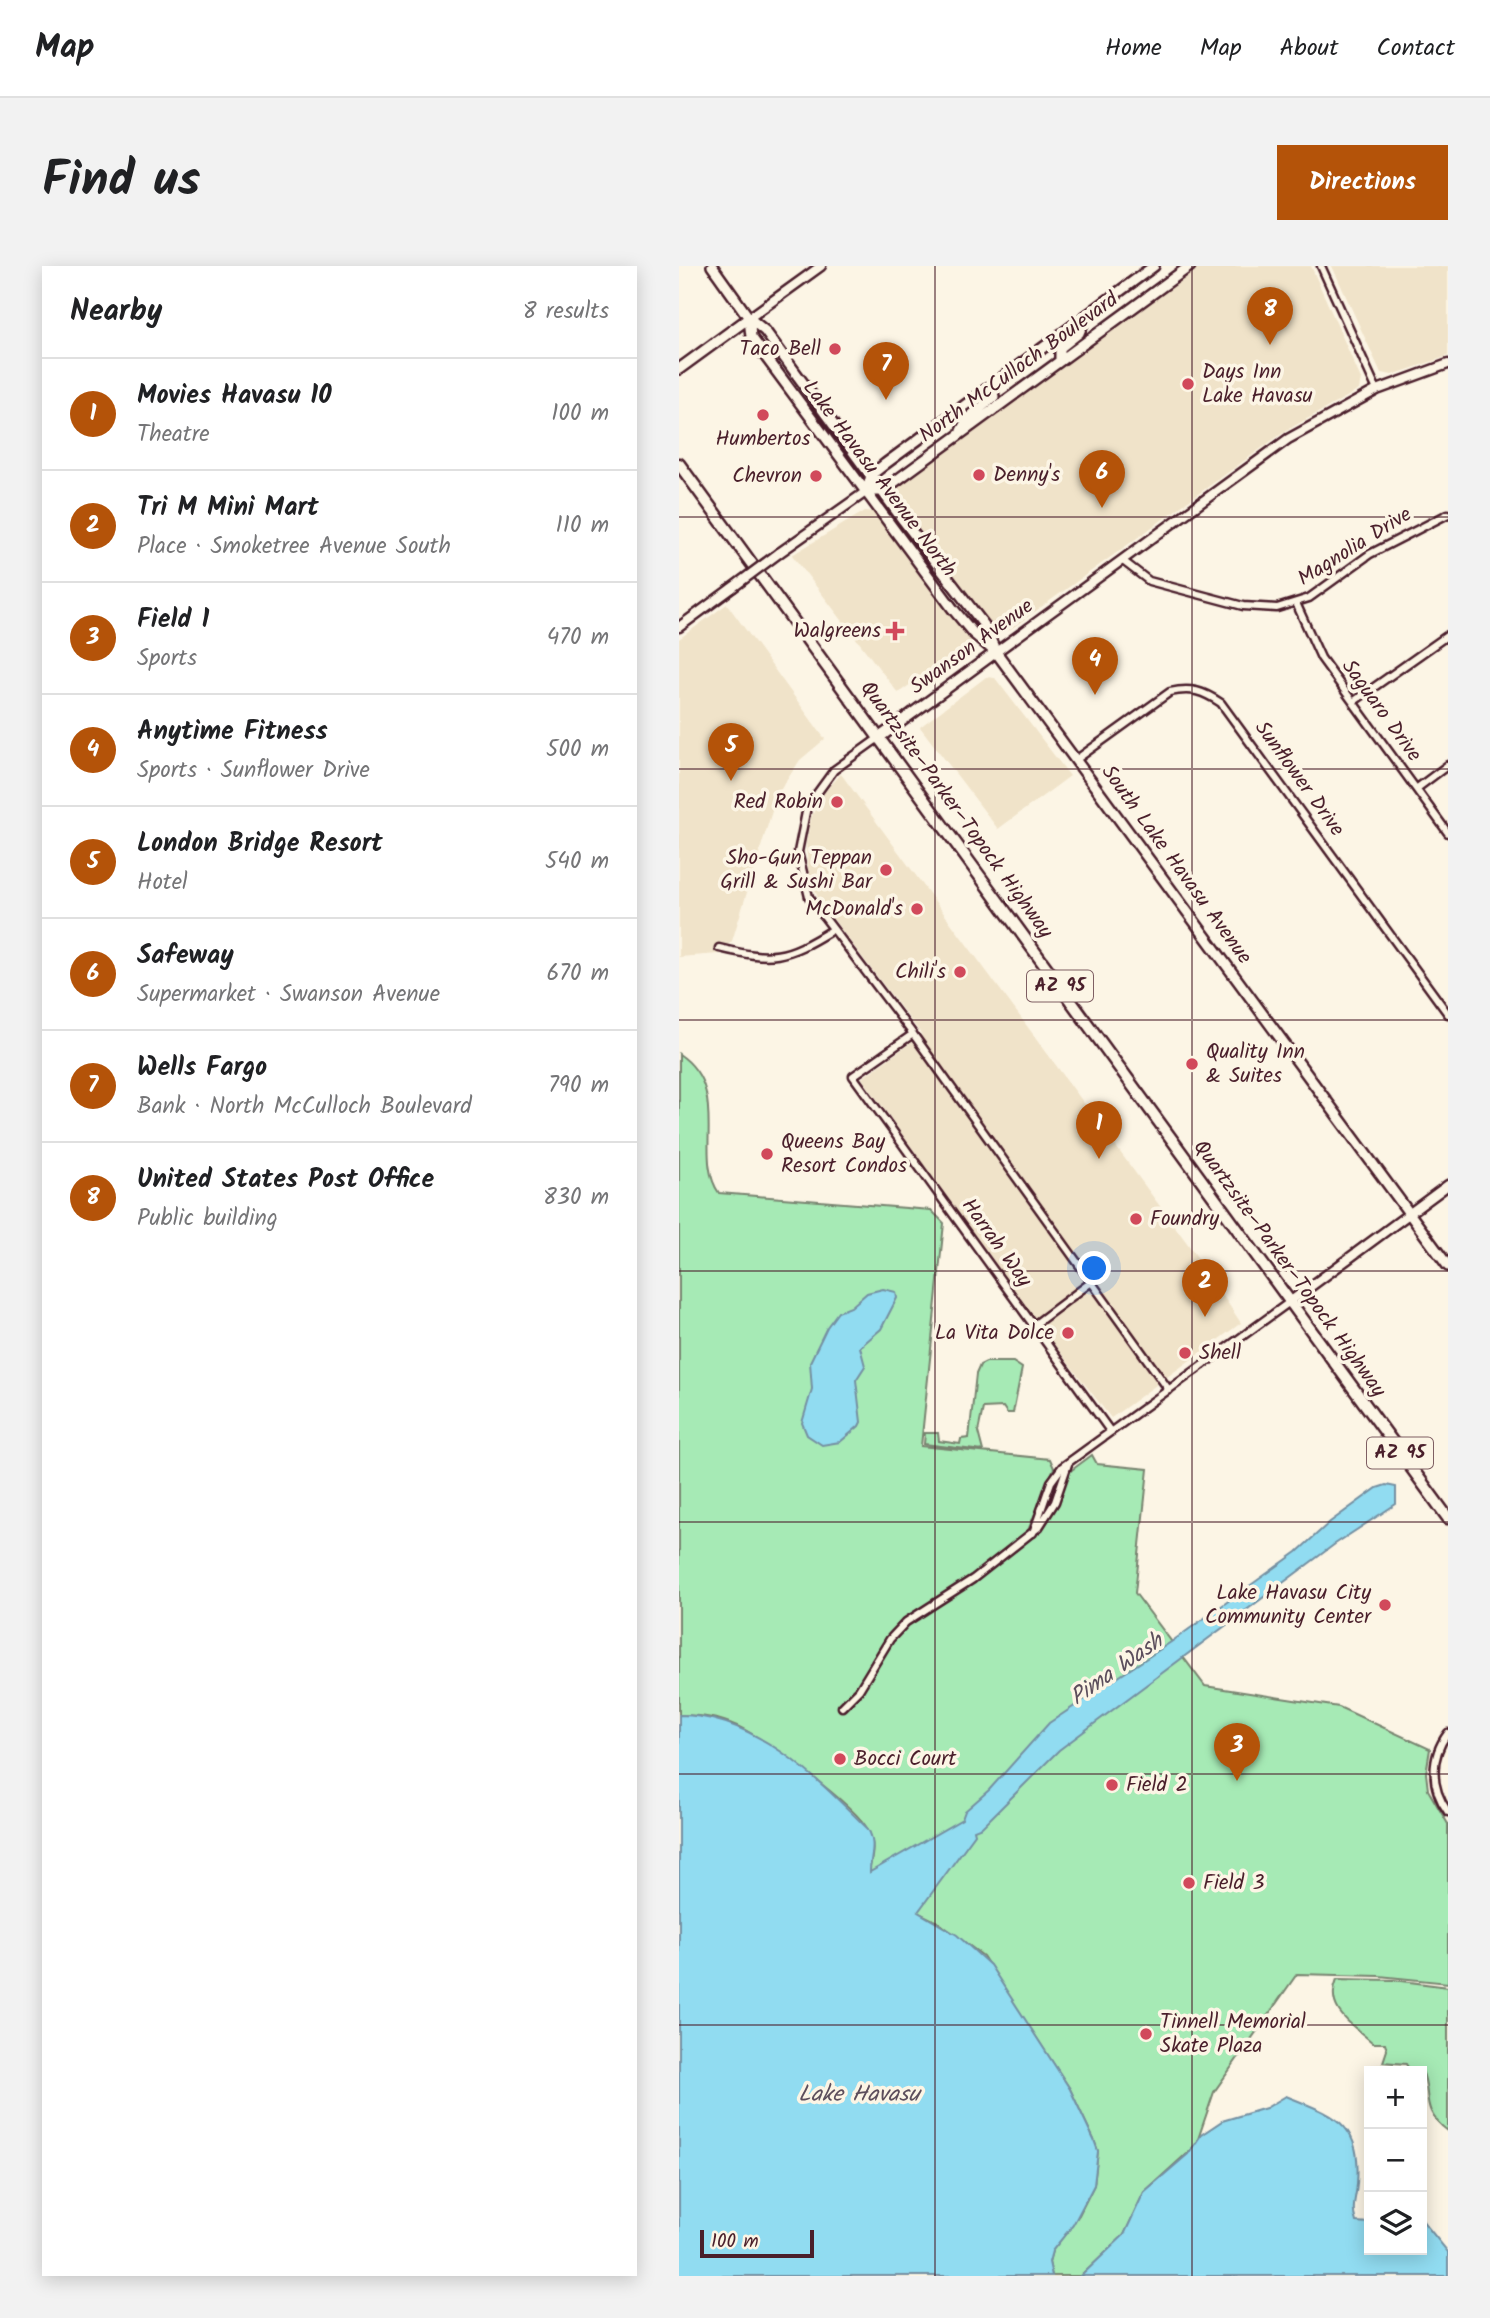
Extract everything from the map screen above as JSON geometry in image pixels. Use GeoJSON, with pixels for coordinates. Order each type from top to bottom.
{"type":"FeatureCollection","features":[{"type":"Feature","properties":{"kind":"highway","name":"Quartzsite–Parker–Topock Highway"},"geometry":{"type":"LineString","coordinates":[[679,464],[1448,1518]]}},
{"type":"Feature","properties":{"kind":"main road","name":"Lake Havasu Avenue North"},"geometry":{"type":"LineString","coordinates":[[712,266],[749,318],[765,331],[879,487]]}},
{"type":"Feature","properties":{"kind":"main road","name":"North McCulloch Boulevard"},"geometry":{"type":"LineString","coordinates":[[871,475],[1154,266]]}},
{"type":"Feature","properties":{"kind":"main road","name":"North McCulloch Boulevard"},"geometry":{"type":"LineString","coordinates":[[879,487],[960,432],[1189,266]]}},
{"type":"Feature","properties":{"kind":"main road"},"geometry":{"type":"LineString","coordinates":[[1060,359],[1060,348],[1079,333],[1086,315]]}},
{"type":"Feature","properties":{"kind":"main road","name":"Lake Havasu Avenue North"},"geometry":{"type":"LineString","coordinates":[[749,318],[751,337],[953,609],[973,633],[996,652]]}},
{"type":"Feature","properties":{"kind":"main road"},"geometry":{"type":"LineString","coordinates":[[679,369],[749,318]]}},
{"type":"Feature","properties":{"kind":"main road"},"geometry":{"type":"LineString","coordinates":[[960,432],[968,418],[994,397],[992,385]]}},
{"type":"Feature","properties":{"kind":"main road"},"geometry":{"type":"LineString","coordinates":[[867,491],[871,475]]}},
{"type":"Feature","properties":{"kind":"main road"},"geometry":{"type":"LineString","coordinates":[[867,491],[879,487]]}},
{"type":"Feature","properties":{"kind":"main road","name":"South Lake Havasu Avenue"},"geometry":{"type":"LineString","coordinates":[[879,487],[984,625],[996,652],[1448,1266]]}},
{"type":"Feature","properties":{"kind":"main road","name":"Swanson Avenue"},"geometry":{"type":"LineString","coordinates":[[880,737],[996,652]]}},
{"type":"Feature","properties":{"kind":"street"},"geometry":{"type":"LineString","coordinates":[[749,318],[821,266]]}},
{"type":"Feature","properties":{"kind":"street"},"geometry":{"type":"LineString","coordinates":[[1321,266],[1377,390]]}},
{"type":"Feature","properties":{"kind":"street","name":"Swanson Avenue"},"geometry":{"type":"LineString","coordinates":[[996,652],[1288,439],[1377,390],[1448,363]]}},
{"type":"Feature","properties":{"kind":"street"},"geometry":{"type":"LineString","coordinates":[[679,627],[867,491]]}},
{"type":"Feature","properties":{"kind":"street","name":"Magnolia Drive"},"geometry":{"type":"LineString","coordinates":[[1123,561],[1149,581],[1243,606],[1268,608],[1296,603],[1317,594],[1370,554],[1448,514]]}},
{"type":"Feature","properties":{"kind":"street","name":"Saguaro Drive"},"geometry":{"type":"LineString","coordinates":[[1296,603],[1321,658],[1448,833]]}},
{"type":"Feature","properties":{"kind":"street"},"geometry":{"type":"LineString","coordinates":[[1353,702],[1448,635]]}},
{"type":"Feature","properties":{"kind":"street","name":"Sunflower Drive"},"geometry":{"type":"LineString","coordinates":[[1077,759],[1170,692],[1186,688],[1203,690],[1221,702],[1448,1014]]}},
{"type":"Feature","properties":{"kind":"street","name":"Swanson Avenue"},"geometry":{"type":"LineString","coordinates":[[880,737],[828,776],[811,799],[801,825],[798,852],[802,880],[813,905],[913,1034],[1169,1390]]}},
{"type":"Feature","properties":{"kind":"street"},"geometry":{"type":"LineString","coordinates":[[1416,789],[1448,765]]}},
{"type":"Feature","properties":{"kind":"street"},"geometry":{"type":"LineString","coordinates":[[719,948],[756,957],[786,955],[831,930]]}},
{"type":"Feature","properties":{"kind":"street","name":"Harrah Way"},"geometry":{"type":"LineString","coordinates":[[913,1034],[853,1076],[1111,1431]]}},
{"type":"Feature","properties":{"kind":"street"},"geometry":{"type":"LineString","coordinates":[[1033,1533],[1051,1482],[1069,1461],[1448,1185]]}},
{"type":"Feature","properties":{"kind":"street"},"geometry":{"type":"LineString","coordinates":[[1034,1325],[1090,1283]]}},
{"type":"Feature","properties":{"kind":"street"},"geometry":{"type":"LineString","coordinates":[[842,1707],[859,1690],[890,1639],[906,1622],[973,1579],[1033,1533],[1055,1502],[1069,1461]]}},
{"type":"Feature","properties":{"kind":"street"},"geometry":{"type":"LineString","coordinates":[[1448,1733],[1437,1752],[1434,1767],[1437,1789],[1448,1812]]}},
{"type":"Feature","properties":{"kind":"shaded area"},"geometry":{"type":"Polygon","coordinates":[[[1200,266],[1311,266],[1361,379],[1359,390],[1287,430],[1008,631],[996,631],[896,498],[896,486],[1165,288],[1200,266]]]}},
{"type":"Feature","properties":{"kind":"shaded area"},"geometry":{"type":"Polygon","coordinates":[[[1332,266],[1448,266],[1448,356],[1392,375],[1381,373],[1332,266]]]}},
{"type":"Feature","properties":{"kind":"shaded area"},"geometry":{"type":"Polygon","coordinates":[[[865,511],[876,512],[972,642],[898,693],[792,555],[865,511]]]}},
{"type":"Feature","properties":{"kind":"shaded area"},"geometry":{"type":"Polygon","coordinates":[[[727,604],[825,739],[800,760],[777,795],[732,941],[718,954],[679,957],[679,639],[727,604]]]}},
{"type":"Feature","properties":{"kind":"shaded area"},"geometry":{"type":"Polygon","coordinates":[[[986,677],[995,678],[1070,776],[998,829],[920,727],[986,677]]]}},
{"type":"Feature","properties":{"kind":"shaded area"},"geometry":{"type":"Polygon","coordinates":[[[841,774],[1193,1251],[1241,1323],[1111,1418],[1026,1308],[862,1078],[922,1035],[820,902],[809,878],[806,844],[811,818],[822,795],[841,774]]]}},
{"type":"Feature","properties":{"kind":"green space"},"geometry":{"type":"Polygon","coordinates":[[[679,1054],[695,1069],[704,1086],[708,1104],[709,1160],[712,1178],[719,1193],[931,1210],[944,1223],[921,1446],[1050,1459],[1054,1468],[1027,1533],[971,1577],[904,1619],[888,1637],[861,1692],[893,1640],[907,1624],[974,1582],[1041,1529],[1058,1504],[1069,1472],[1092,1455],[1097,1464],[1148,1469],[1135,1593],[1205,1686],[1339,1707],[1430,1749],[1426,1773],[1428,1790],[1448,1824],[1448,1983],[1379,1976],[1297,1974],[1214,2092],[1196,2145],[1144,2192],[1124,2235],[1081,2276],[1052,2276],[1049,2262],[1052,2251],[1079,2215],[1094,2185],[1098,2151],[1070,2089],[983,1956],[938,1922],[917,1912],[869,1872],[873,1846],[868,1830],[846,1805],[808,1774],[737,1726],[709,1717],[679,1715],[679,1054]]]}},
{"type":"Feature","properties":{"kind":"green space"},"geometry":{"type":"Polygon","coordinates":[[[986,1362],[1013,1362],[1022,1368],[1013,1413],[1007,1413],[1003,1407],[983,1408],[978,1432],[983,1451],[924,1444],[925,1433],[938,1433],[939,1441],[960,1444],[961,1439],[969,1438],[976,1374],[980,1365],[986,1362]]]}},
{"type":"Feature","properties":{"kind":"green space"},"geometry":{"type":"Polygon","coordinates":[[[1337,1979],[1394,1980],[1448,1987],[1448,2131],[1433,2116],[1430,2108],[1427,2066],[1383,2062],[1387,2050],[1385,2043],[1373,2043],[1349,2023],[1337,2008],[1334,1990],[1337,1979]]]}},
{"type":"Feature","properties":{"kind":"water"},"geometry":{"type":"Polygon","coordinates":[[[883,1289],[896,1292],[897,1298],[881,1329],[860,1347],[865,1366],[856,1380],[861,1422],[840,1442],[822,1445],[807,1435],[802,1423],[812,1389],[810,1362],[827,1327],[838,1312],[851,1307],[867,1293],[883,1289]]]}},
{"type":"Feature","properties":{"kind":"water","name":"Lake Havasu"},"geometry":{"type":"Polygon","coordinates":[[[1386,1485],[1396,1487],[1396,1504],[1335,1544],[1059,1750],[982,1827],[974,1830],[975,1834],[918,1912],[957,1935],[990,1965],[1070,2089],[1094,2140],[1098,2151],[1094,2185],[1073,2225],[1052,2251],[1049,2262],[1052,2276],[679,2276],[679,1715],[707,1718],[733,1726],[759,1738],[806,1771],[868,1829],[873,1845],[870,1872],[962,1819],[965,1811],[989,1790],[1049,1723],[1171,1642],[1297,1552],[1330,1522],[1377,1488],[1386,1485]]]}},
{"type":"Feature","properties":{"kind":"water"},"geometry":{"type":"Polygon","coordinates":[[[1286,2096],[1331,2116],[1350,2134],[1357,2163],[1355,2217],[1356,2222],[1364,2223],[1364,2255],[1427,2255],[1427,2226],[1448,2252],[1448,2276],[1081,2276],[1124,2235],[1144,2192],[1188,2154],[1201,2135],[1222,2121],[1266,2108],[1286,2096]]]}},
{"type":"Feature","properties":{"kind":"place","name":"United States Post Office"},"geometry":{"type":"Point","coordinates":[1270,345]}},
{"type":"Feature","properties":{"kind":"place","name":"Taco Bell"},"geometry":{"type":"Point","coordinates":[835,349]}},
{"type":"Feature","properties":{"kind":"place","name":"Days Inn Lake Havasu"},"geometry":{"type":"Point","coordinates":[1188,384]}},
{"type":"Feature","properties":{"kind":"place","name":"Wells Fargo"},"geometry":{"type":"Point","coordinates":[886,400]}},
{"type":"Feature","properties":{"kind":"place","name":"Humbertos"},"geometry":{"type":"Point","coordinates":[763,415]}},
{"type":"Feature","properties":{"kind":"place","name":"Denny's"},"geometry":{"type":"Point","coordinates":[979,475]}},
{"type":"Feature","properties":{"kind":"place","name":"Chevron"},"geometry":{"type":"Point","coordinates":[816,476]}},
{"type":"Feature","properties":{"kind":"place","name":"Safeway"},"geometry":{"type":"Point","coordinates":[1102,508]}},
{"type":"Feature","properties":{"kind":"place","name":"Walgreens"},"geometry":{"type":"Point","coordinates":[895,631]}},
{"type":"Feature","properties":{"kind":"place","name":"Anytime Fitness"},"geometry":{"type":"Point","coordinates":[1095,695]}},
{"type":"Feature","properties":{"kind":"place","name":"London Bridge Resort"},"geometry":{"type":"Point","coordinates":[731,781]}},
{"type":"Feature","properties":{"kind":"place","name":"Red Robin"},"geometry":{"type":"Point","coordinates":[837,802]}},
{"type":"Feature","properties":{"kind":"place","name":"Sho-Gun Teppan Grill & Sushi Bar"},"geometry":{"type":"Point","coordinates":[886,870]}},
{"type":"Feature","properties":{"kind":"place","name":"McDonald's"},"geometry":{"type":"Point","coordinates":[917,909]}},
{"type":"Feature","properties":{"kind":"place","name":"Chili's"},"geometry":{"type":"Point","coordinates":[960,972]}},
{"type":"Feature","properties":{"kind":"place","name":"Quality Inn & Suites"},"geometry":{"type":"Point","coordinates":[1192,1064]}},
{"type":"Feature","properties":{"kind":"place","name":"Queens Bay Resort Condos"},"geometry":{"type":"Point","coordinates":[767,1154]}},
{"type":"Feature","properties":{"kind":"place","name":"Movies Havasu 10"},"geometry":{"type":"Point","coordinates":[1099,1159]}},
{"type":"Feature","properties":{"kind":"place","name":"Foundry"},"geometry":{"type":"Point","coordinates":[1136,1219]}},
{"type":"Feature","properties":{"kind":"place","name":"Tri M Mini Mart"},"geometry":{"type":"Point","coordinates":[1205,1317]}},
{"type":"Feature","properties":{"kind":"place","name":"La Vita Dolce"},"geometry":{"type":"Point","coordinates":[1068,1333]}},
{"type":"Feature","properties":{"kind":"place","name":"Shell"},"geometry":{"type":"Point","coordinates":[1185,1353]}},
{"type":"Feature","properties":{"kind":"place","name":"Lake Havasu City Community Center"},"geometry":{"type":"Point","coordinates":[1385,1605]}},
{"type":"Feature","properties":{"kind":"place","name":"Bocci Court"},"geometry":{"type":"Point","coordinates":[840,1759]}},
{"type":"Feature","properties":{"kind":"place","name":"Field 1"},"geometry":{"type":"Point","coordinates":[1237,1781]}},
{"type":"Feature","properties":{"kind":"place","name":"Field 2"},"geometry":{"type":"Point","coordinates":[1112,1785]}},
{"type":"Feature","properties":{"kind":"place","name":"Field 3"},"geometry":{"type":"Point","coordinates":[1189,1883]}},
{"type":"Feature","properties":{"kind":"place","name":"Tinnell Memorial Skate Plaza"},"geometry":{"type":"Point","coordinates":[1146,2034]}},
{"type":"Feature","properties":{"kind":"water label","name":"Pima Wash"},"geometry":{"type":"Point","coordinates":[1117,1670]}}]}
